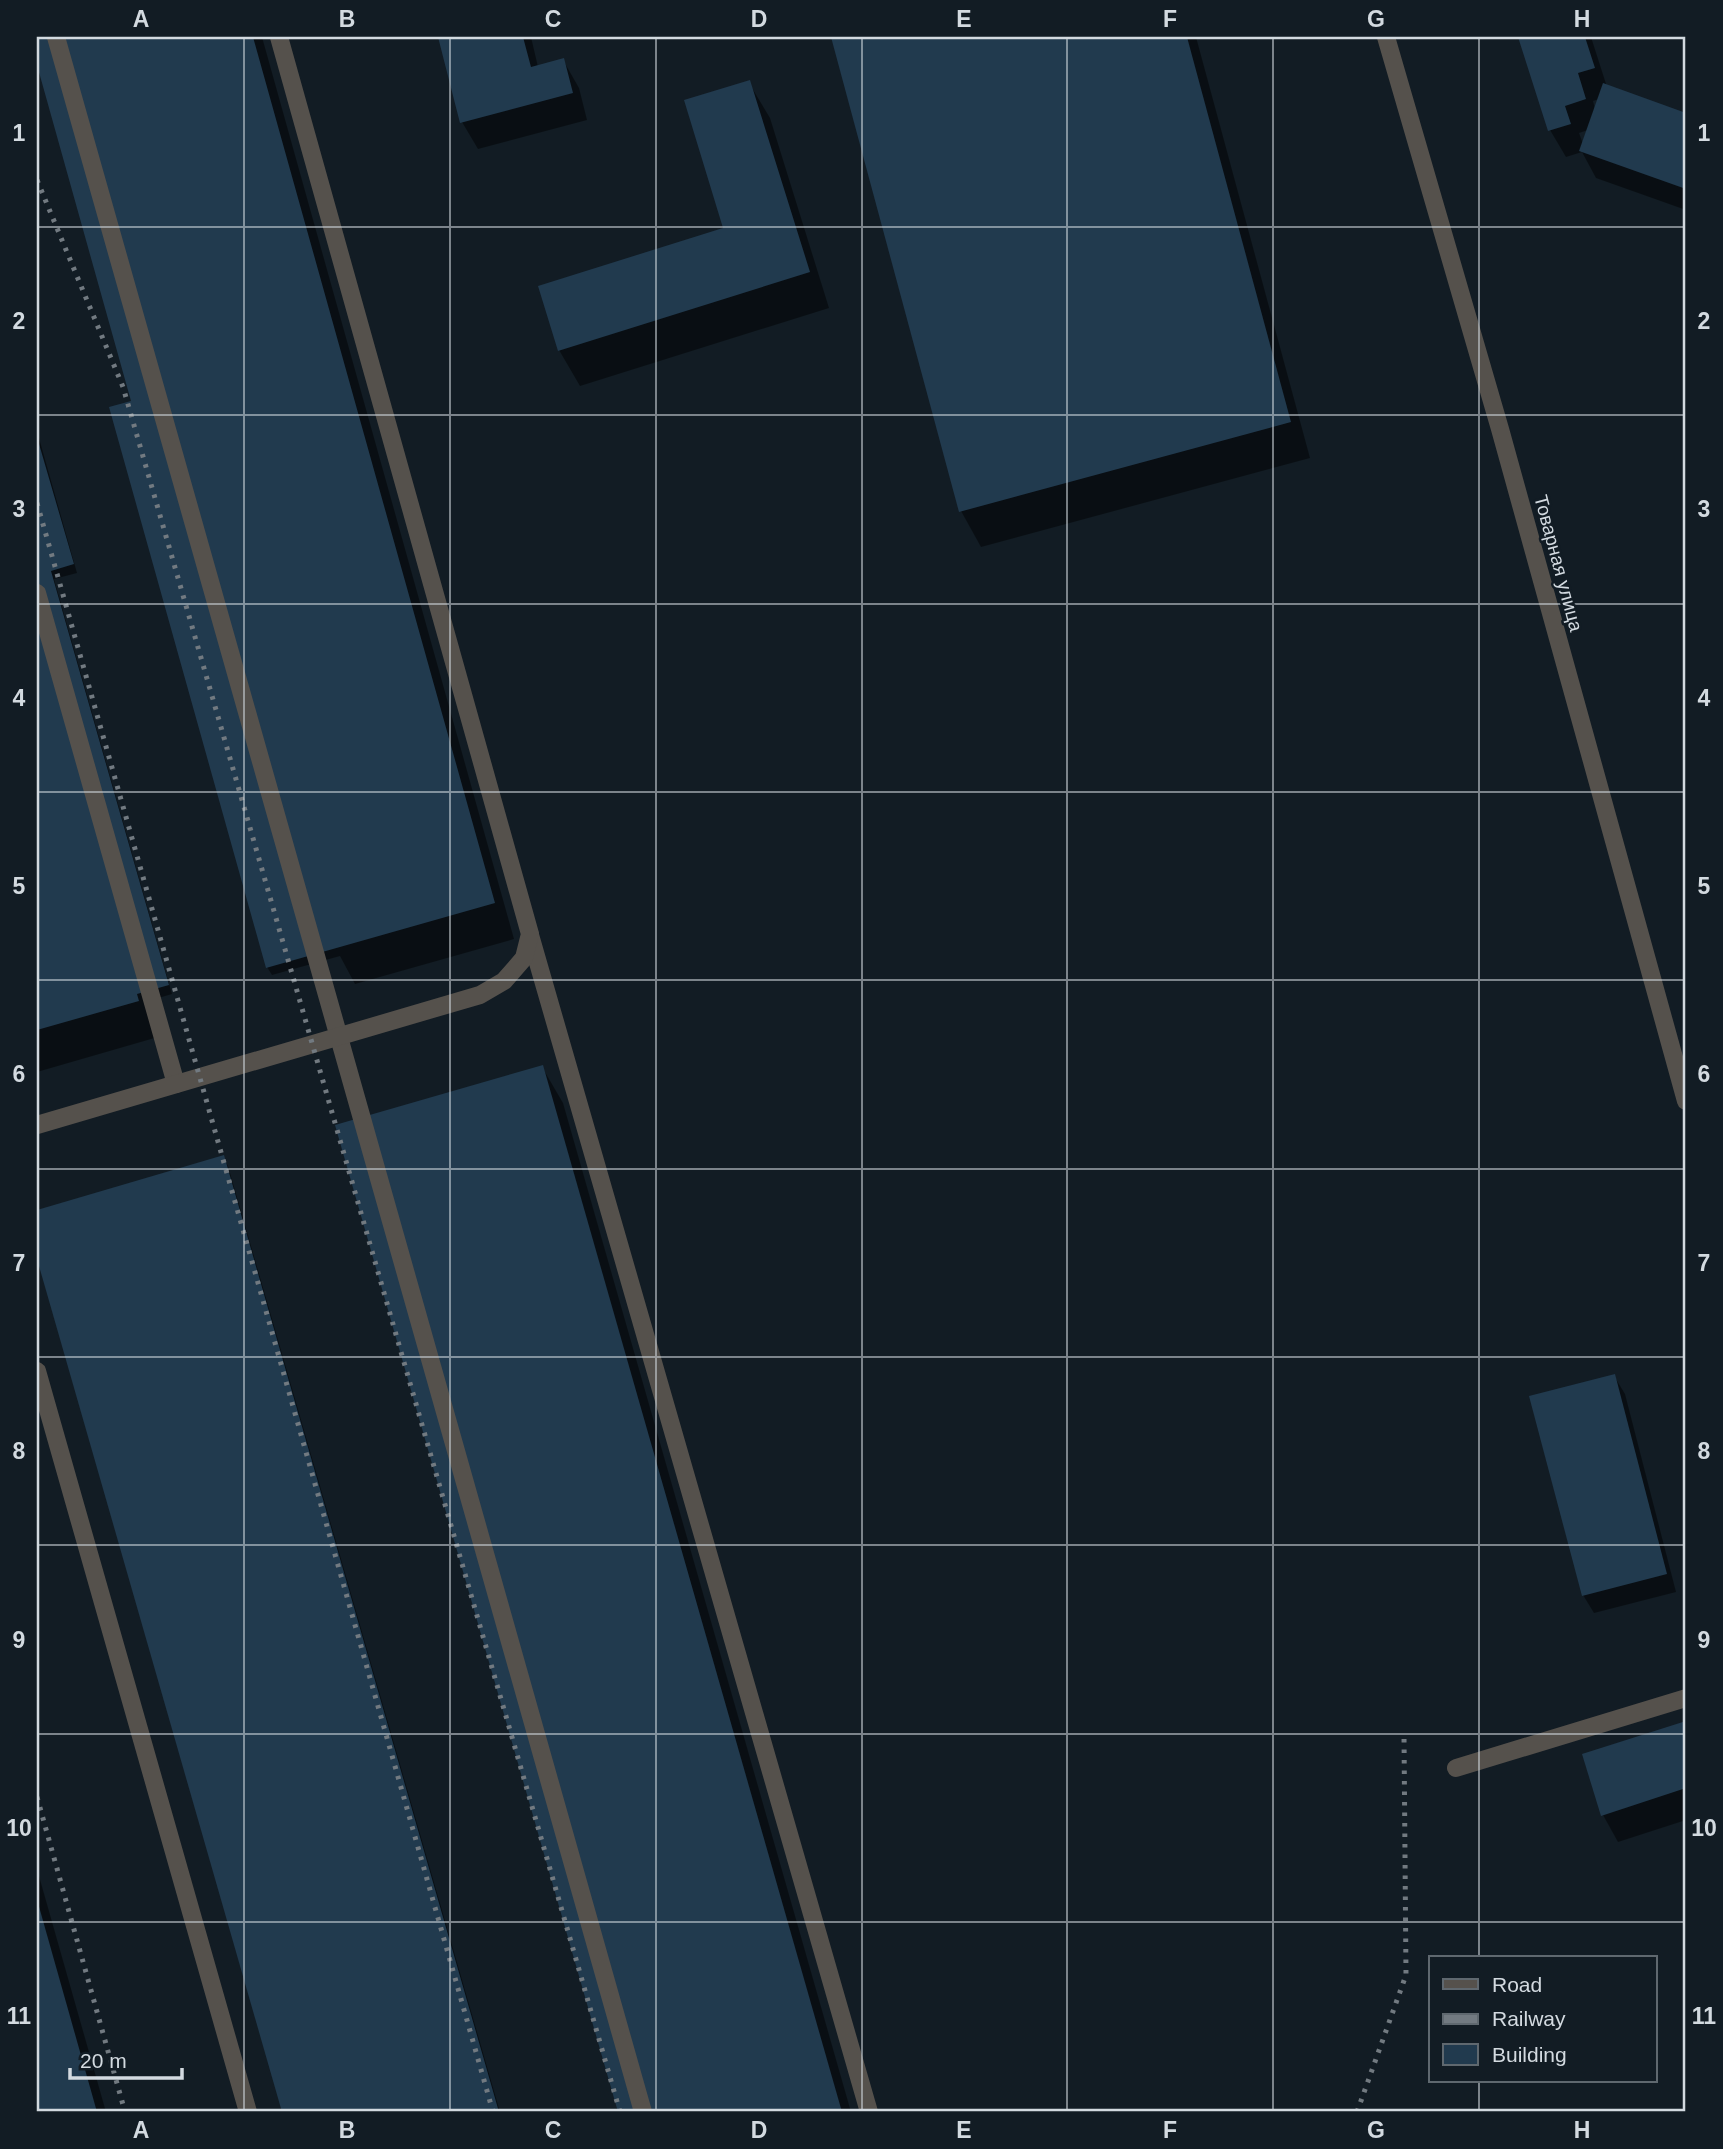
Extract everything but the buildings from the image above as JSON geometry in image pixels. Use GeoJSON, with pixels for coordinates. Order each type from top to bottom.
{"type":"FeatureCollection","features":[{"type":"Feature","properties":{"kind":"street"},"geometry":{"type":"LineString","coordinates":[[56,37],[643,2112]]}},
{"type":"Feature","properties":{"kind":"street"},"geometry":{"type":"LineString","coordinates":[[279,37],[530,934],[869,2112]]}},
{"type":"Feature","properties":{"kind":"street","name":"Товарная улица"},"geometry":{"type":"LineString","coordinates":[[1386,37],[1500,429],[1686,1101]]}},
{"type":"Feature","properties":{"kind":"street"},"geometry":{"type":"LineString","coordinates":[[37,593],[176,1084]]}},
{"type":"Feature","properties":{"kind":"street"},"geometry":{"type":"LineString","coordinates":[[37,1125],[480,995],[504,981],[524,958],[530,934]]}},
{"type":"Feature","properties":{"kind":"street"},"geometry":{"type":"LineString","coordinates":[[37,1371],[248,2112]]}},
{"type":"Feature","properties":{"kind":"street"},"geometry":{"type":"LineString","coordinates":[[1456,1768],[1686,1698]]}},
{"type":"Feature","properties":{"kind":"railway"},"geometry":{"type":"LineString","coordinates":[[37,180],[123,387],[620,2112]]}},
{"type":"Feature","properties":{"kind":"railway"},"geometry":{"type":"LineString","coordinates":[[37,503],[493,2112]]}},
{"type":"Feature","properties":{"kind":"railway"},"geometry":{"type":"LineString","coordinates":[[1357,2112],[1406,1975],[1404,1736]]}},
{"type":"Feature","properties":{"kind":"railway"},"geometry":{"type":"LineString","coordinates":[[37,1797],[125,2112]]}}]}
